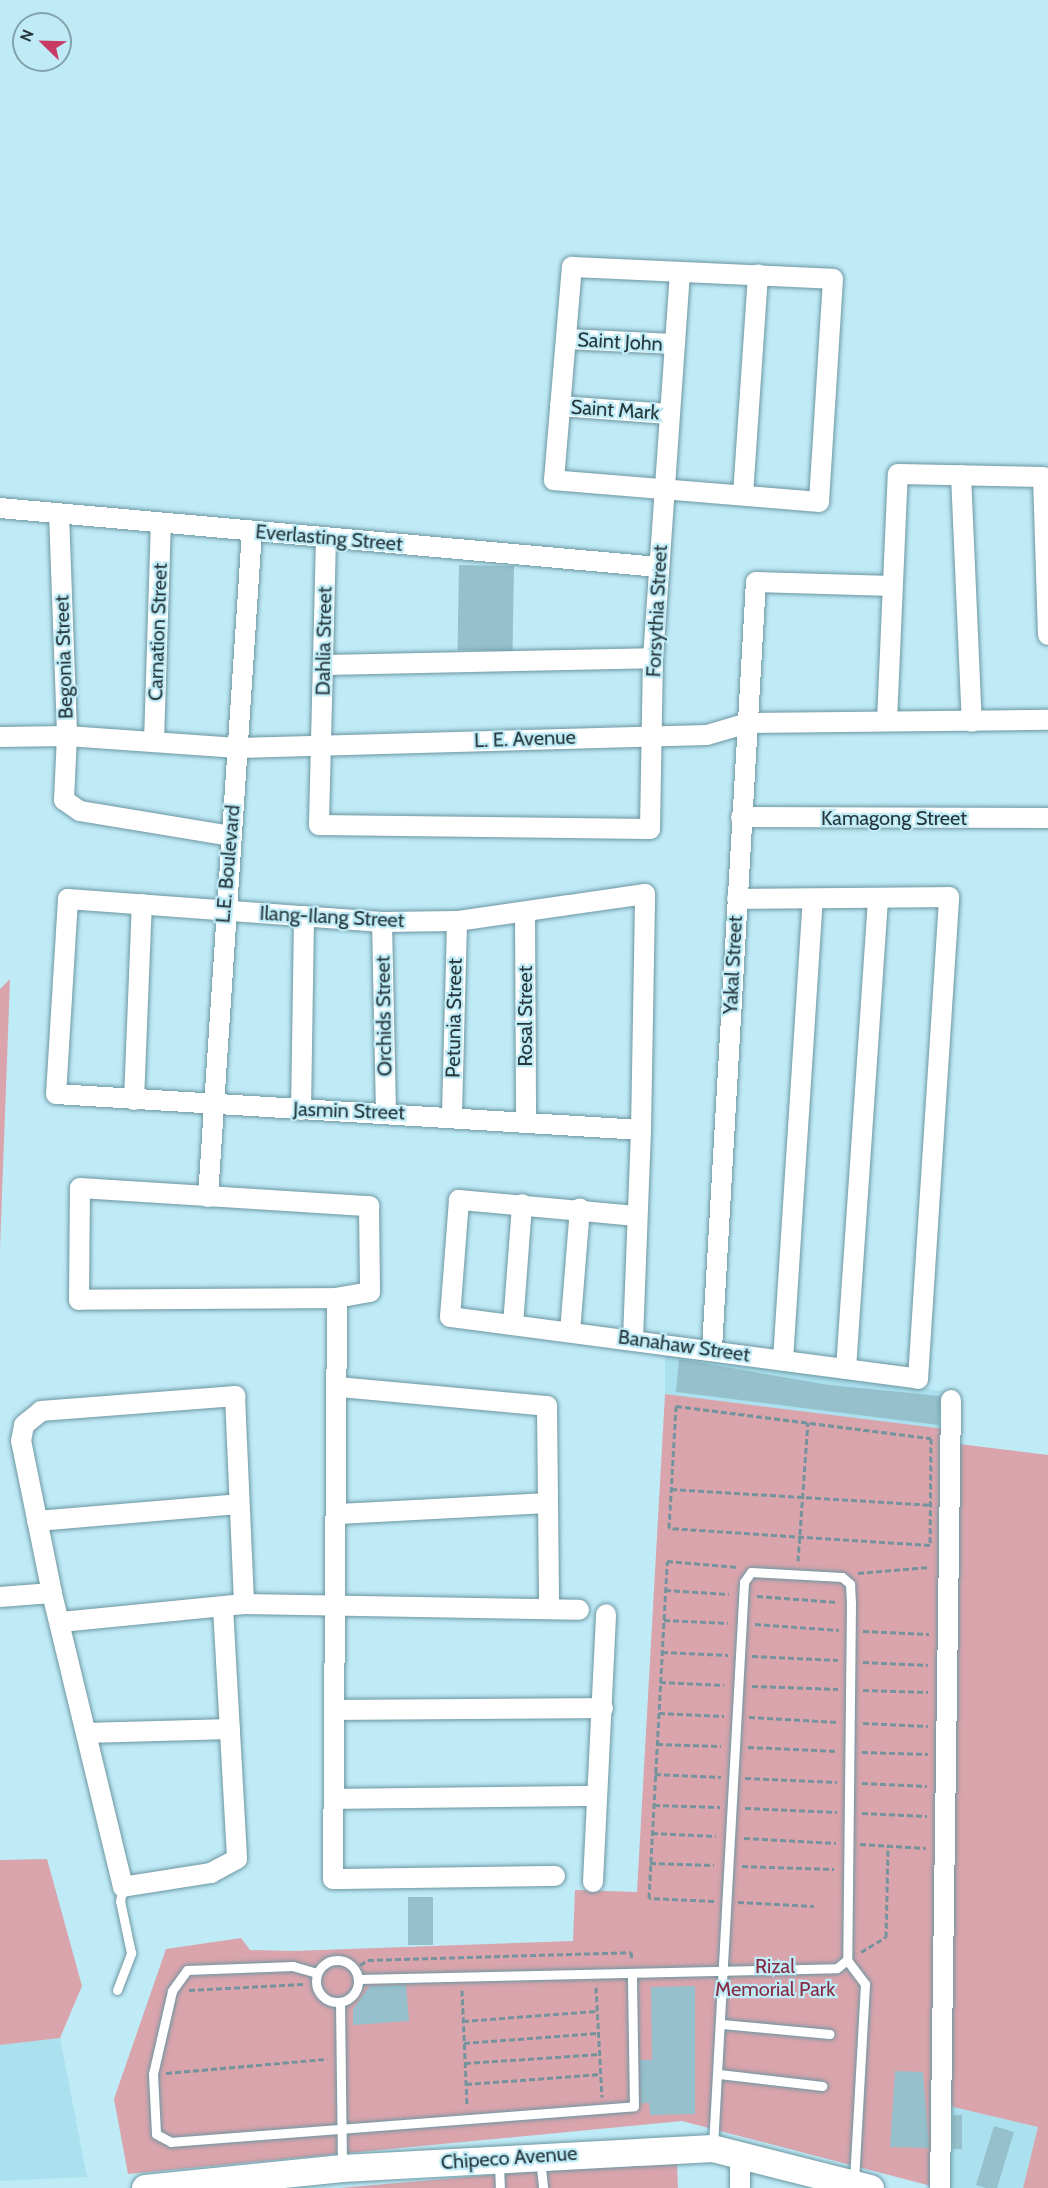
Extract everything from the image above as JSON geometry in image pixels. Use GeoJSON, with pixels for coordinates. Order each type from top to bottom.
{"type":"FeatureCollection","features":[{"type":"Feature","properties":{"kind":"main road","name":"Chipeco Avenue"},"geometry":{"type":"LineString","coordinates":[[160,2187],[270,2182],[342,2169],[712,2148],[862,2186]]}},
{"type":"Feature","properties":{"kind":"street"},"geometry":{"type":"LineString","coordinates":[[572,267],[680,272],[833,279],[819,502],[554,480],[572,267]]}},
{"type":"Feature","properties":{"kind":"street","name":"Forsythia Street"},"geometry":{"type":"LineString","coordinates":[[322,746],[319,825],[650,829],[653,658],[663,488],[680,272]]}},
{"type":"Feature","properties":{"kind":"street"},"geometry":{"type":"LineString","coordinates":[[743,495],[758,275]]}},
{"type":"Feature","properties":{"kind":"street","name":"Saint John"},"geometry":{"type":"LineString","coordinates":[[566,339],[675,344]]}},
{"type":"Feature","properties":{"kind":"street","name":"Saint Mark"},"geometry":{"type":"LineString","coordinates":[[560,406],[669,414]]}},
{"type":"Feature","properties":{"kind":"street"},"geometry":{"type":"LineString","coordinates":[[887,721],[891,586],[898,474],[1043,477],[1048,635]]}},
{"type":"Feature","properties":{"kind":"street"},"geometry":{"type":"LineString","coordinates":[[961,475],[972,722]]}},
{"type":"Feature","properties":{"kind":"street","name":"Everlasting Street"},"geometry":{"type":"LineString","coordinates":[[0,508],[658,567]]}},
{"type":"Feature","properties":{"kind":"street","name":"Begonia Street"},"geometry":{"type":"LineString","coordinates":[[59,514],[67,736],[64,800],[80,811],[231,836]]}},
{"type":"Feature","properties":{"kind":"street","name":"Carnation Street"},"geometry":{"type":"LineString","coordinates":[[154,742],[161,523]]}},
{"type":"Feature","properties":{"kind":"street","name":"L.E. Boulevard"},"geometry":{"type":"LineString","coordinates":[[208,1197],[223,910],[238,748],[252,531]]}},
{"type":"Feature","properties":{"kind":"street","name":"Dahlia Street"},"geometry":{"type":"LineString","coordinates":[[322,746],[326,537]]}},
{"type":"Feature","properties":{"kind":"street","name":"Yakal Street"},"geometry":{"type":"LineString","coordinates":[[712,1349],[736,899],[756,582],[891,586]]}},
{"type":"Feature","properties":{"kind":"street"},"geometry":{"type":"LineString","coordinates":[[323,665],[653,658]]}},
{"type":"Feature","properties":{"kind":"street","name":"L. E. Avenue"},"geometry":{"type":"LineString","coordinates":[[0,737],[67,736],[238,748],[653,734],[707,735],[748,723],[1048,720]]}},
{"type":"Feature","properties":{"kind":"street","name":"Kamagong Street"},"geometry":{"type":"LineString","coordinates":[[741,817],[1048,818]]}},
{"type":"Feature","properties":{"kind":"street","name":"Ilang-Ilang Street"},"geometry":{"type":"LineString","coordinates":[[56,1094],[68,899],[382,922],[457,921],[645,894],[641,1130]]}},
{"type":"Feature","properties":{"kind":"street","name":"Banahaw Street"},"geometry":{"type":"LineString","coordinates":[[522,1204],[459,1200],[450,1317],[712,1349],[918,1379],[949,897],[878,899]]}},
{"type":"Feature","properties":{"kind":"street"},"geometry":{"type":"LineString","coordinates":[[736,899],[813,902],[878,899],[846,1369]]}},
{"type":"Feature","properties":{"kind":"street"},"geometry":{"type":"LineString","coordinates":[[783,1360],[813,902]]}},
{"type":"Feature","properties":{"kind":"street"},"geometry":{"type":"LineString","coordinates":[[134,1100],[142,904]]}},
{"type":"Feature","properties":{"kind":"street","name":"Rosal Street"},"geometry":{"type":"LineString","coordinates":[[525,912],[526,1120]]}},
{"type":"Feature","properties":{"kind":"street"},"geometry":{"type":"LineString","coordinates":[[301,1110],[304,916]]}},
{"type":"Feature","properties":{"kind":"street","name":"Petunia Street"},"geometry":{"type":"LineString","coordinates":[[452,1114],[457,921]]}},
{"type":"Feature","properties":{"kind":"street","name":"Orchids Street"},"geometry":{"type":"LineString","coordinates":[[382,922],[386,1111]]}},
{"type":"Feature","properties":{"kind":"street","name":"Jasmin Street"},"geometry":{"type":"LineString","coordinates":[[56,1094],[213,1106],[452,1114],[641,1130]]}},
{"type":"Feature","properties":{"kind":"street"},"geometry":{"type":"LineString","coordinates":[[633,1339],[641,1130]]}},
{"type":"Feature","properties":{"kind":"street"},"geometry":{"type":"LineString","coordinates":[[80,1188],[369,1206],[370,1292],[338,1298],[79,1300],[80,1188]]}},
{"type":"Feature","properties":{"kind":"street"},"geometry":{"type":"LineString","coordinates":[[513,1325],[522,1204],[636,1216]]}},
{"type":"Feature","properties":{"kind":"street"},"geometry":{"type":"LineString","coordinates":[[570,1332],[580,1209]]}},
{"type":"Feature","properties":{"kind":"street"},"geometry":{"type":"LineString","coordinates":[[338,1298],[339,1514],[334,1603],[336,1710],[333,1879],[555,1876]]}},
{"type":"Feature","properties":{"kind":"street"},"geometry":{"type":"LineString","coordinates":[[339,1387],[548,1406],[549,1606]]}},
{"type":"Feature","properties":{"kind":"street"},"geometry":{"type":"LineString","coordinates":[[224,1607],[237,1859],[211,1873],[123,1887],[61,1622],[52,1593],[21,1441],[24,1425],[40,1411],[235,1396],[244,1604]]}},
{"type":"Feature","properties":{"kind":"street"},"geometry":{"type":"LineString","coordinates":[[940,2188],[951,1400]]}},
{"type":"Feature","properties":{"kind":"street"},"geometry":{"type":"LineString","coordinates":[[339,1514],[548,1503]]}},
{"type":"Feature","properties":{"kind":"street"},"geometry":{"type":"LineString","coordinates":[[37,1521],[238,1504]]}},
{"type":"Feature","properties":{"kind":"street"},"geometry":{"type":"LineString","coordinates":[[0,1597],[52,1593]]}},
{"type":"Feature","properties":{"kind":"street"},"geometry":{"type":"LineString","coordinates":[[61,1622],[244,1604],[549,1606],[579,1610]]}},
{"type":"Feature","properties":{"kind":"street"},"geometry":{"type":"LineString","coordinates":[[593,1882],[595,1796],[603,1708],[606,1614]]}},
{"type":"Feature","properties":{"kind":"street"},"geometry":{"type":"LineString","coordinates":[[336,1710],[603,1708]]}},
{"type":"Feature","properties":{"kind":"street"},"geometry":{"type":"LineString","coordinates":[[86,1733],[230,1729]]}},
{"type":"Feature","properties":{"kind":"street"},"geometry":{"type":"LineString","coordinates":[[335,1798],[595,1796]]}},
{"type":"Feature","properties":{"kind":"street"},"geometry":{"type":"LineString","coordinates":[[740,2155],[740,2188]]}},
{"type":"Feature","properties":{"kind":"lane"},"geometry":{"type":"LineString","coordinates":[[712,2148],[722,2024],[744,1582],[751,1572],[797,1572],[842,1577],[850,1584],[851,1630],[847,1960],[865,1984],[862,2186]]}},
{"type":"Feature","properties":{"kind":"lane"},"geometry":{"type":"LineString","coordinates":[[117,1990],[131,1953],[120,1901],[123,1887]]}},
{"type":"Feature","properties":{"kind":"lane"},"geometry":{"type":"LineString","coordinates":[[334,1959],[354,1968],[358,1979],[350,1998],[340,2002],[320,1994],[316,1984],[317,1972],[334,1959]]}},
{"type":"Feature","properties":{"kind":"lane"},"geometry":{"type":"LineString","coordinates":[[358,1979],[837,1968],[847,1960]]}},
{"type":"Feature","properties":{"kind":"lane"},"geometry":{"type":"LineString","coordinates":[[317,1972],[293,1966],[187,1970],[172,1991],[153,2074],[156,2134],[171,2142],[468,2117],[634,2106],[632,1974]]}},
{"type":"Feature","properties":{"kind":"lane"},"geometry":{"type":"LineString","coordinates":[[340,2002],[342,2169]]}},
{"type":"Feature","properties":{"kind":"lane"},"geometry":{"type":"LineString","coordinates":[[722,2024],[830,2034]]}},
{"type":"Feature","properties":{"kind":"lane"},"geometry":{"type":"LineString","coordinates":[[719,2074],[822,2086]]}},
{"type":"Feature","properties":{"kind":"lane"},"geometry":{"type":"LineString","coordinates":[[540,2156],[543,2188]]}},
{"type":"Feature","properties":{"kind":"lane"},"geometry":{"type":"LineString","coordinates":[[498,2159],[500,2188]]}},
{"type":"Feature","properties":{"kind":"path"},"geometry":{"type":"LineString","coordinates":[[930,1545],[800,1539],[669,1528],[676,1406],[932,1438]]}},
{"type":"Feature","properties":{"kind":"path"},"geometry":{"type":"LineString","coordinates":[[797,1572],[808,1422]]}},
{"type":"Feature","properties":{"kind":"path"},"geometry":{"type":"LineString","coordinates":[[671,1489],[931,1505]]}},
{"type":"Feature","properties":{"kind":"path"},"geometry":{"type":"LineString","coordinates":[[649,1898],[667,1561],[751,1572]]}},
{"type":"Feature","properties":{"kind":"path"},"geometry":{"type":"LineString","coordinates":[[850,1584],[858,1573],[931,1567],[931,1578]]}},
{"type":"Feature","properties":{"kind":"path"},"geometry":{"type":"LineString","coordinates":[[664,1620],[930,1634]]}},
{"type":"Feature","properties":{"kind":"path"},"geometry":{"type":"LineString","coordinates":[[930,1623],[930,1644]]}},
{"type":"Feature","properties":{"kind":"path"},"geometry":{"type":"LineString","coordinates":[[662,1652],[930,1665]]}},
{"type":"Feature","properties":{"kind":"path"},"geometry":{"type":"LineString","coordinates":[[930,1654],[930,1674]]}},
{"type":"Feature","properties":{"kind":"path"},"geometry":{"type":"LineString","coordinates":[[660,1682],[930,1692]]}},
{"type":"Feature","properties":{"kind":"path"},"geometry":{"type":"LineString","coordinates":[[930,1683],[930,1703]]}},
{"type":"Feature","properties":{"kind":"path"},"geometry":{"type":"LineString","coordinates":[[658,1713],[930,1726]]}},
{"type":"Feature","properties":{"kind":"path"},"geometry":{"type":"LineString","coordinates":[[930,1714],[930,1735]]}},
{"type":"Feature","properties":{"kind":"path"},"geometry":{"type":"LineString","coordinates":[[657,1744],[929,1754]]}},
{"type":"Feature","properties":{"kind":"path"},"geometry":{"type":"LineString","coordinates":[[929,1765],[930,1745]]}},
{"type":"Feature","properties":{"kind":"path"},"geometry":{"type":"LineString","coordinates":[[655,1774],[929,1786]]}},
{"type":"Feature","properties":{"kind":"path"},"geometry":{"type":"LineString","coordinates":[[929,1775],[929,1796]]}},
{"type":"Feature","properties":{"kind":"path"},"geometry":{"type":"LineString","coordinates":[[654,1804],[929,1816]]}},
{"type":"Feature","properties":{"kind":"path"},"geometry":{"type":"LineString","coordinates":[[929,1806],[929,1826]]}},
{"type":"Feature","properties":{"kind":"path"},"geometry":{"type":"LineString","coordinates":[[652,1833],[929,1848],[929,1837]]}},
{"type":"Feature","properties":{"kind":"path"},"geometry":{"type":"LineString","coordinates":[[847,1960],[886,1937],[888,1846]]}},
{"type":"Feature","properties":{"kind":"path"},"geometry":{"type":"LineString","coordinates":[[650,1863],[848,1870]]}},
{"type":"Feature","properties":{"kind":"path"},"geometry":{"type":"LineString","coordinates":[[354,1968],[368,1960],[631,1952],[632,1974]]}},
{"type":"Feature","properties":{"kind":"path"},"geometry":{"type":"LineString","coordinates":[[595,1975],[603,2108]]}},
{"type":"Feature","properties":{"kind":"path"},"geometry":{"type":"LineString","coordinates":[[461,1976],[468,2117]]}},
{"type":"Feature","properties":{"kind":"path"},"geometry":{"type":"LineString","coordinates":[[172,1991],[316,1984]]}},
{"type":"Feature","properties":{"kind":"path"},"geometry":{"type":"LineString","coordinates":[[463,2021],[597,2011]]}},
{"type":"Feature","properties":{"kind":"path"},"geometry":{"type":"LineString","coordinates":[[464,2043],[598,2033]]}},
{"type":"Feature","properties":{"kind":"path"},"geometry":{"type":"LineString","coordinates":[[465,2063],[600,2054]]}},
{"type":"Feature","properties":{"kind":"path"},"geometry":{"type":"LineString","coordinates":[[153,2074],[341,2058]]}},
{"type":"Feature","properties":{"kind":"path"},"geometry":{"type":"LineString","coordinates":[[466,2084],[601,2074]]}},
{"type":"Feature","properties":{"kind":"shaded area"},"geometry":{"type":"Polygon","coordinates":[[[665,1348],[948,1392],[945,1429],[665,1394],[665,1348]]]}},
{"type":"Feature","properties":{"kind":"shaded area"},"geometry":{"type":"Polygon","coordinates":[[[60,2038],[87,2177],[0,2181],[0,2045],[60,2038]]]}},
{"type":"Feature","properties":{"kind":"shaded area"},"geometry":{"type":"Polygon","coordinates":[[[949,2106],[1038,2127],[1023,2188],[946,2188],[949,2106]]]}},
{"type":"Feature","properties":{"kind":"green space"},"geometry":{"type":"Polygon","coordinates":[[[10,979],[0,1248],[0,989],[10,979]]]}},
{"type":"Feature","properties":{"kind":"green space","name":"Rizal Memorial Park"},"geometry":{"type":"Polygon","coordinates":[[[665,1394],[945,1429],[935,2187],[682,2121],[128,2174],[114,2099],[166,1949],[241,1938],[250,1950],[293,1951],[573,1941],[575,1890],[637,1892],[665,1394]]]}},
{"type":"Feature","properties":{"kind":"green space"},"geometry":{"type":"Polygon","coordinates":[[[959,1444],[1048,1455],[1048,2188],[1023,2188],[1038,2127],[949,2106],[959,1444]]]}},
{"type":"Feature","properties":{"kind":"green space"},"geometry":{"type":"Polygon","coordinates":[[[47,1859],[82,1986],[60,2038],[0,2045],[0,1860],[47,1859]]]}},
{"type":"Feature","properties":{"kind":"green space"},"geometry":{"type":"Polygon","coordinates":[[[677,2164],[678,2188],[340,2188],[546,2170],[677,2164]]]}},
{"type":"Feature","properties":{"kind":"building"},"geometry":{"type":"Polygon","coordinates":[[[459,565],[514,566],[513,651],[458,650],[459,565]]]}},
{"type":"Feature","properties":{"kind":"building"},"geometry":{"type":"Polygon","coordinates":[[[679,1359],[829,1385],[940,1396],[939,1425],[676,1392],[679,1359]]]}},
{"type":"Feature","properties":{"kind":"building"},"geometry":{"type":"Polygon","coordinates":[[[408,1897],[433,1897],[433,1945],[408,1945],[408,1897]]]}},
{"type":"Feature","properties":{"kind":"building"},"geometry":{"type":"Polygon","coordinates":[[[406,1985],[409,2021],[353,2025],[353,2009],[370,1986],[406,1985]]]}},
{"type":"Feature","properties":{"kind":"building"},"geometry":{"type":"Polygon","coordinates":[[[695,1986],[695,2114],[650,2115],[649,2103],[641,2103],[640,2060],[652,2060],[651,1987],[695,1986]]]}},
{"type":"Feature","properties":{"kind":"building"},"geometry":{"type":"Polygon","coordinates":[[[895,2071],[923,2072],[929,2148],[890,2147],[895,2071]]]}},
{"type":"Feature","properties":{"kind":"building"},"geometry":{"type":"Polygon","coordinates":[[[953,2115],[962,2115],[962,2149],[953,2149],[953,2115]]]}},
{"type":"Feature","properties":{"kind":"building"},"geometry":{"type":"Polygon","coordinates":[[[994,2126],[1014,2132],[997,2188],[986,2188],[976,2185],[994,2126]]]}}]}
